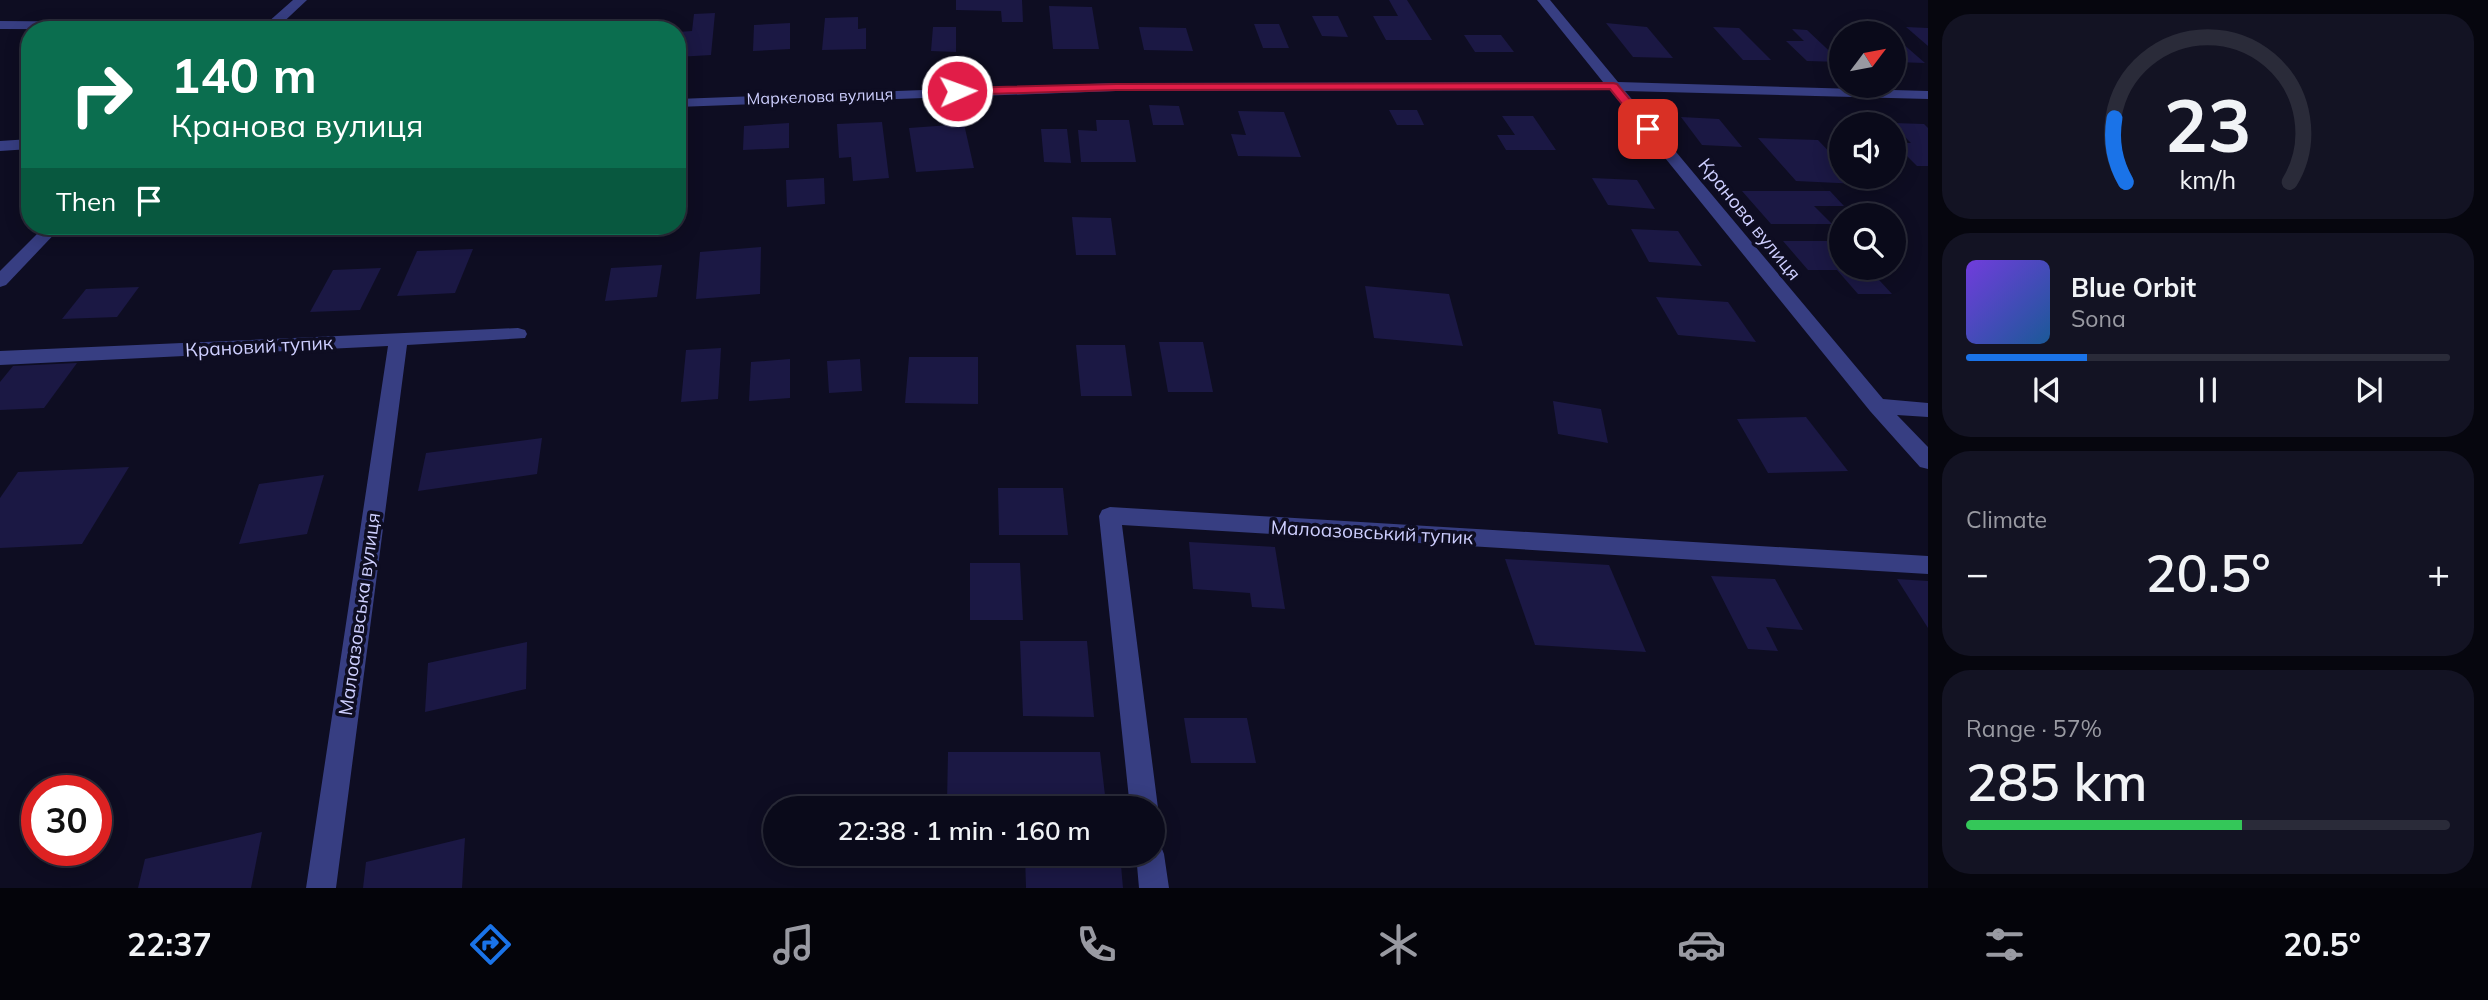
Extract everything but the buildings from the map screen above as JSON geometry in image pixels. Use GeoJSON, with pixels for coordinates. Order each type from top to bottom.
{"type":"FeatureCollection","features":[{"type":"Feature","properties":{"kind":"street"},"geometry":{"type":"LineString","coordinates":[[278,21],[301,0]]}},
{"type":"Feature","properties":{"kind":"street","name":"Кранова вулиця"},"geometry":{"type":"LineString","coordinates":[[1542,0],[1877,406],[1928,461]]}},
{"type":"Feature","properties":{"kind":"street"},"geometry":{"type":"LineString","coordinates":[[0,25],[21,25]]}},
{"type":"Feature","properties":{"kind":"street","name":"Маркелова вулиця"},"geometry":{"type":"LineString","coordinates":[[686,103],[1116,87],[1613,86],[1928,95]]}},
{"type":"Feature","properties":{"kind":"street"},"geometry":{"type":"LineString","coordinates":[[0,146],[21,145]]}},
{"type":"Feature","properties":{"kind":"street"},"geometry":{"type":"LineString","coordinates":[[0,281],[45,235]]}},
{"type":"Feature","properties":{"kind":"street","name":"Крановий тупик"},"geometry":{"type":"LineString","coordinates":[[0,358],[517,334]]}},
{"type":"Feature","properties":{"kind":"street","name":"Малоазовська вулиця"},"geometry":{"type":"LineString","coordinates":[[321,888],[398,340]]}},
{"type":"Feature","properties":{"kind":"street"},"geometry":{"type":"LineString","coordinates":[[1877,406],[1928,410]]}},
{"type":"Feature","properties":{"kind":"street","name":"Малоазовський тупик"},"geometry":{"type":"LineString","coordinates":[[1143,796],[1110,516],[1928,565]]}},
{"type":"Feature","properties":{"kind":"street"},"geometry":{"type":"LineString","coordinates":[[1151,866],[1154,888]]}},
{"type":"Feature","properties":{"kind":"route"},"geometry":{"type":"LineString","coordinates":[[957,91],[1116,87],[1613,86],[1648,129]]}}]}
